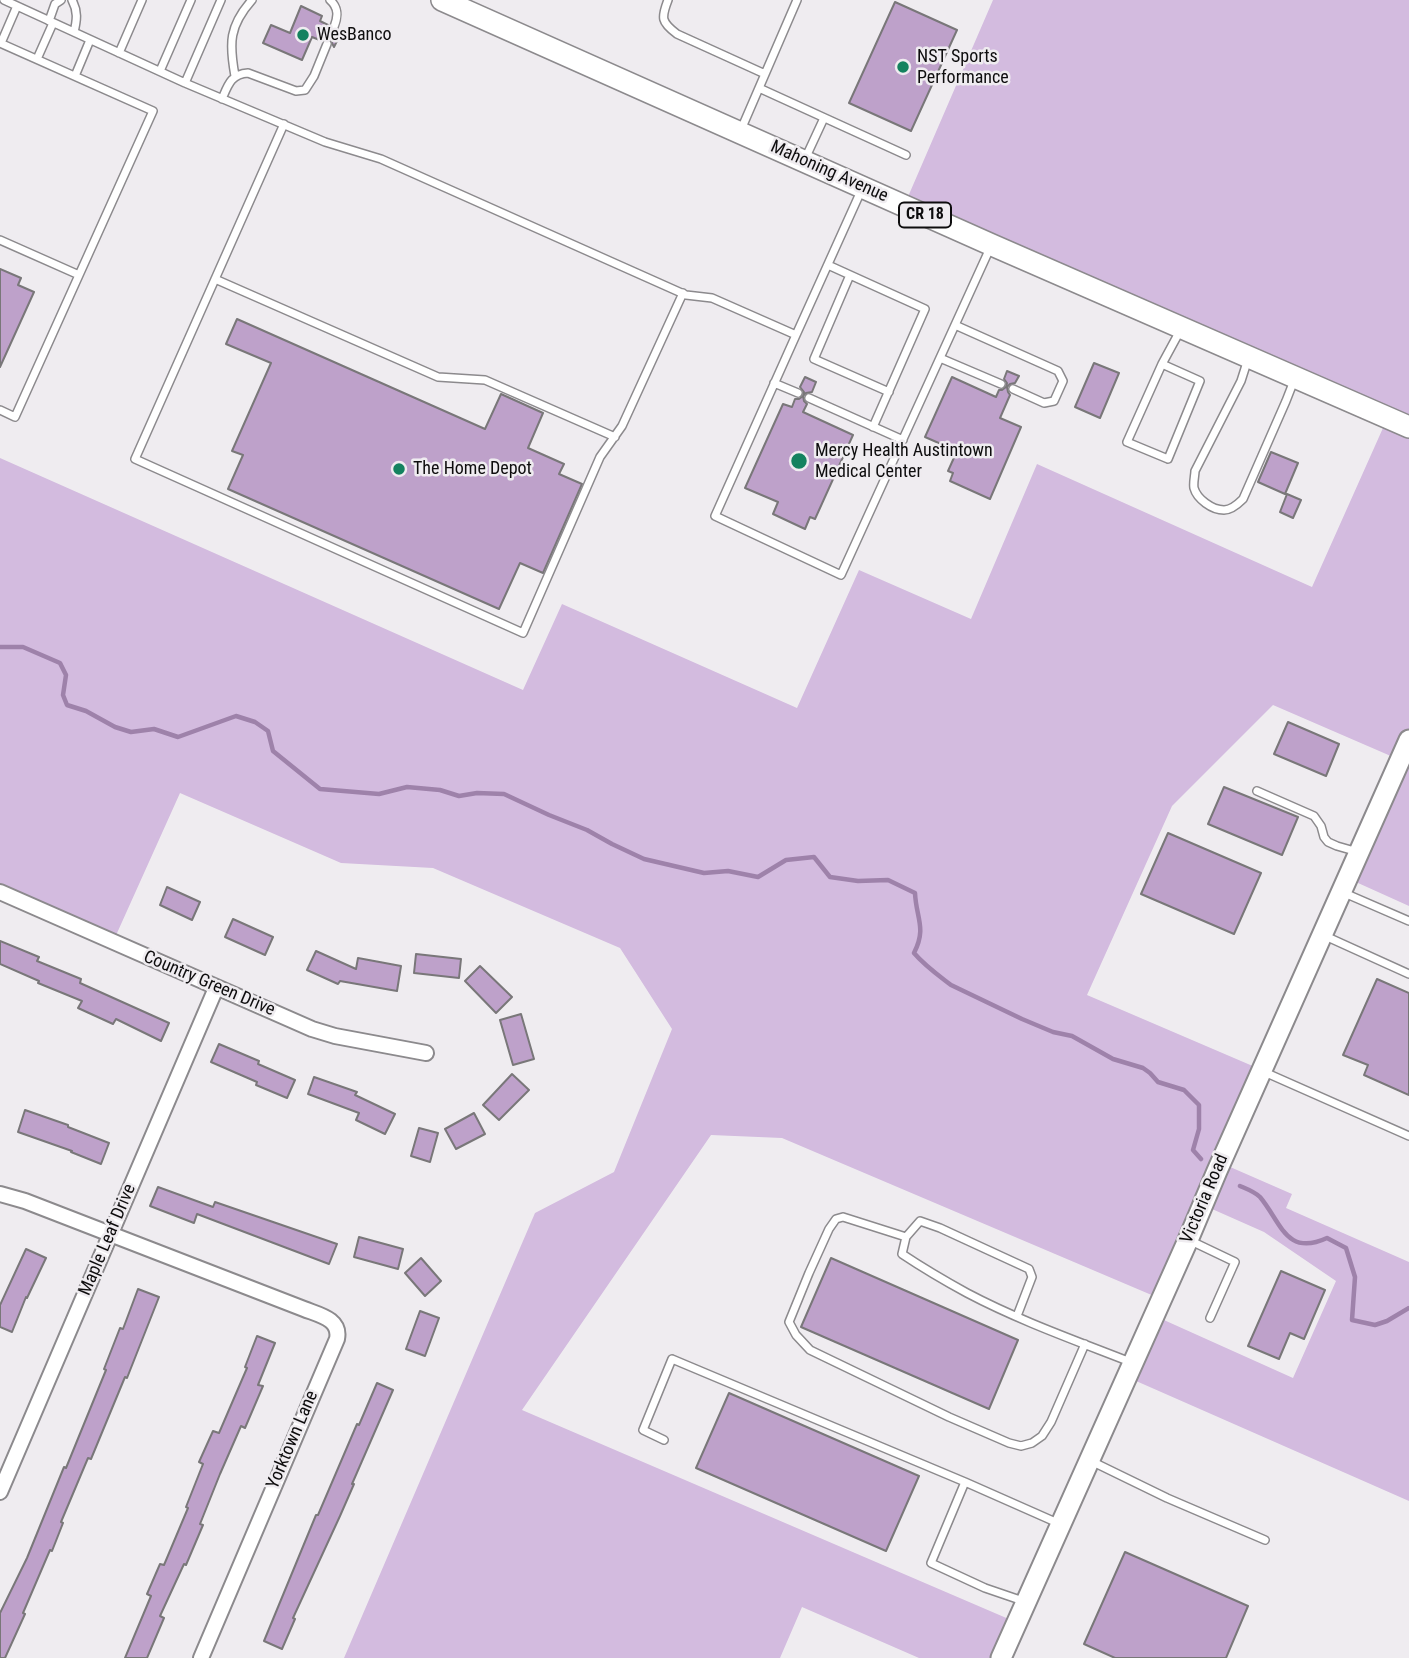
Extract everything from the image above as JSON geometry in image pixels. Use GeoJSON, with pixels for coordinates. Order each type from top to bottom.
{"type":"FeatureCollection","features":[{"type":"Feature","properties":{"kind":"main road","name":"Mahoning Avenue"},"geometry":{"type":"LineString","coordinates":[[442,0],[1409,428]]}},
{"type":"Feature","properties":{"kind":"street","name":"Victoria Road"},"geometry":{"type":"LineString","coordinates":[[1001,1658],[1409,740]]}},
{"type":"Feature","properties":{"kind":"street","name":"Country Green Drive"},"geometry":{"type":"LineString","coordinates":[[0,892],[312,1029],[335,1036],[426,1053]]}},
{"type":"Feature","properties":{"kind":"street","name":"Maple Leaf Drive"},"geometry":{"type":"LineString","coordinates":[[0,1492],[216,988]]}},
{"type":"Feature","properties":{"kind":"street"},"geometry":{"type":"LineString","coordinates":[[0,1194],[110,1234]]}},
{"type":"Feature","properties":{"kind":"street","name":"Yorktown Lane"},"geometry":{"type":"LineString","coordinates":[[110,1234],[331,1320],[338,1332],[201,1658]]}},
{"type":"Feature","properties":{"kind":"lane"},"geometry":{"type":"LineString","coordinates":[[4,0],[222,99],[329,144],[381,159],[683,293],[712,298],[796,335]]}},
{"type":"Feature","properties":{"kind":"lane"},"geometry":{"type":"LineString","coordinates":[[71,0],[77,20],[74,32]]}},
{"type":"Feature","properties":{"kind":"lane"},"geometry":{"type":"LineString","coordinates":[[119,53],[142,0]]}},
{"type":"Feature","properties":{"kind":"lane"},"geometry":{"type":"LineString","coordinates":[[160,71],[191,0]]}},
{"type":"Feature","properties":{"kind":"lane"},"geometry":{"type":"LineString","coordinates":[[185,83],[221,0]]}},
{"type":"Feature","properties":{"kind":"lane"},"geometry":{"type":"LineString","coordinates":[[235,76],[230,49],[231,36],[253,0]]}},
{"type":"Feature","properties":{"kind":"lane"},"geometry":{"type":"LineString","coordinates":[[330,0],[337,10],[334,27]]}},
{"type":"Feature","properties":{"kind":"lane"},"geometry":{"type":"LineString","coordinates":[[668,0],[663,14],[665,24],[677,34],[765,74]]}},
{"type":"Feature","properties":{"kind":"lane"},"geometry":{"type":"LineString","coordinates":[[740,132],[797,0]]}},
{"type":"Feature","properties":{"kind":"lane"},"geometry":{"type":"LineString","coordinates":[[37,59],[51,22],[53,8],[60,1]]}},
{"type":"Feature","properties":{"kind":"lane"},"geometry":{"type":"LineString","coordinates":[[0,410],[15,417],[153,111],[0,43],[18,6]]}},
{"type":"Feature","properties":{"kind":"lane"},"geometry":{"type":"LineString","coordinates":[[75,76],[90,40]]}},
{"type":"Feature","properties":{"kind":"lane"},"geometry":{"type":"LineString","coordinates":[[222,99],[229,82],[241,74],[296,91],[304,90],[314,76],[327,44]]}},
{"type":"Feature","properties":{"kind":"lane"},"geometry":{"type":"LineString","coordinates":[[759,88],[906,155]]}},
{"type":"Feature","properties":{"kind":"lane"},"geometry":{"type":"LineString","coordinates":[[804,161],[824,118]]}},
{"type":"Feature","properties":{"kind":"lane"},"geometry":{"type":"LineString","coordinates":[[284,124],[135,459],[523,633],[600,457],[622,426],[683,293]]}},
{"type":"Feature","properties":{"kind":"lane"},"geometry":{"type":"LineString","coordinates":[[863,187],[715,516],[841,575],[992,245]]}},
{"type":"Feature","properties":{"kind":"lane"},"geometry":{"type":"LineString","coordinates":[[0,240],[79,275]]}},
{"type":"Feature","properties":{"kind":"lane"},"geometry":{"type":"LineString","coordinates":[[828,265],[925,309],[873,427]]}},
{"type":"Feature","properties":{"kind":"lane"},"geometry":{"type":"LineString","coordinates":[[850,275],[814,359],[888,392]]}},
{"type":"Feature","properties":{"kind":"lane"},"geometry":{"type":"LineString","coordinates":[[215,279],[438,377],[485,380],[615,437]]}},
{"type":"Feature","properties":{"kind":"lane"},"geometry":{"type":"LineString","coordinates":[[955,325],[1058,371],[1063,381],[1054,401],[1044,403],[1013,389]]}},
{"type":"Feature","properties":{"kind":"lane"},"geometry":{"type":"LineString","coordinates":[[1162,364],[1200,381],[1168,459],[1128,442],[1162,364],[1181,328]]}},
{"type":"Feature","properties":{"kind":"lane"},"geometry":{"type":"LineString","coordinates":[[940,358],[1001,384]]}},
{"type":"Feature","properties":{"kind":"lane"},"geometry":{"type":"LineString","coordinates":[[1249,358],[1241,381],[1195,471],[1194,487],[1201,500],[1213,508],[1226,510],[1243,499],[1295,378]]}},
{"type":"Feature","properties":{"kind":"lane"},"geometry":{"type":"LineString","coordinates":[[775,383],[798,393]]}},
{"type":"Feature","properties":{"kind":"lane"},"geometry":{"type":"LineString","coordinates":[[809,398],[903,440]]}},
{"type":"Feature","properties":{"kind":"lane"},"geometry":{"type":"LineString","coordinates":[[1257,791],[1314,816],[1328,842],[1359,852]]}},
{"type":"Feature","properties":{"kind":"lane"},"geometry":{"type":"LineString","coordinates":[[1341,892],[1409,921]]}},
{"type":"Feature","properties":{"kind":"lane"},"geometry":{"type":"LineString","coordinates":[[1322,935],[1409,974]]}},
{"type":"Feature","properties":{"kind":"lane"},"geometry":{"type":"LineString","coordinates":[[1262,1070],[1409,1136]]}},
{"type":"Feature","properties":{"kind":"lane"},"geometry":{"type":"LineString","coordinates":[[906,1237],[844,1217],[836,1219],[828,1230],[789,1322],[796,1335],[810,1350],[949,1417],[1021,1446],[1042,1436],[1051,1422],[1085,1344]]}},
{"type":"Feature","properties":{"kind":"lane"},"geometry":{"type":"LineString","coordinates":[[1017,1316],[1032,1277],[1029,1269],[920,1221],[906,1237],[902,1254],[969,1294],[1017,1316],[1134,1363]]}},
{"type":"Feature","properties":{"kind":"lane"},"geometry":{"type":"LineString","coordinates":[[1188,1240],[1236,1262],[1210,1318]]}},
{"type":"Feature","properties":{"kind":"lane"},"geometry":{"type":"LineString","coordinates":[[664,1440],[643,1430],[672,1359],[1061,1525]]}},
{"type":"Feature","properties":{"kind":"lane"},"geometry":{"type":"LineString","coordinates":[[1090,1461],[1265,1540]]}},
{"type":"Feature","properties":{"kind":"lane"},"geometry":{"type":"LineString","coordinates":[[965,1482],[931,1563],[985,1588],[1026,1602]]}},
{"type":"Feature","properties":{"kind":"shaded area"},"geometry":{"type":"Polygon","coordinates":[[[993,0],[1409,0],[1409,906],[1347,878],[1400,760],[1273,705],[1172,806],[1087,995],[1262,1070],[1221,1163],[1292,1194],[1286,1208],[1409,1262],[1409,1501],[1127,1377],[1155,1316],[1293,1378],[1336,1281],[1264,1232],[1203,1205],[1161,1299],[782,1138],[711,1135],[522,1410],[1018,1623],[1002,1658],[919,1658],[802,1607],[780,1658],[344,1658],[535,1213],[614,1172],[672,1029],[620,948],[433,868],[341,863],[180,793],[113,942],[0,892],[0,458],[523,690],[562,604],[797,708],[859,570],[971,619],[1037,464],[1312,587],[1387,419],[904,206],[993,0]]]}},
{"type":"Feature","properties":{"kind":"building","name":"NST Sports Performance"},"geometry":{"type":"Polygon","coordinates":[[[895,2],[957,30],[911,131],[849,103],[895,2]]]}},
{"type":"Feature","properties":{"kind":"building","name":"WesBanco"},"geometry":{"type":"Polygon","coordinates":[[[301,6],[322,16],[320,21],[328,25],[331,32],[342,31],[334,47],[330,39],[322,41],[312,37],[302,60],[263,43],[271,25],[290,33],[301,6]]]}},
{"type":"Feature","properties":{"kind":"building"},"geometry":{"type":"Polygon","coordinates":[[[0,269],[21,278],[18,285],[34,292],[0,367],[0,269]]]}},
{"type":"Feature","properties":{"kind":"building","name":"The Home Depot"},"geometry":{"type":"Polygon","coordinates":[[[237,319],[485,429],[501,394],[543,413],[528,448],[564,464],[559,474],[582,484],[543,573],[520,563],[499,609],[228,489],[243,455],[232,451],[271,363],[226,344],[237,319]]]}},
{"type":"Feature","properties":{"kind":"building"},"geometry":{"type":"Polygon","coordinates":[[[1094,363],[1119,373],[1100,418],[1075,407],[1094,363]]]}},
{"type":"Feature","properties":{"kind":"building"},"geometry":{"type":"Polygon","coordinates":[[[1007,371],[1019,376],[1015,383],[1007,387],[1010,395],[1000,418],[1021,427],[990,499],[950,481],[953,473],[948,471],[957,451],[925,437],[952,377],[996,397],[999,390],[1006,387],[1004,379],[1007,371]]]}},
{"type":"Feature","properties":{"kind":"building"},"geometry":{"type":"Polygon","coordinates":[[[805,377],[816,382],[812,392],[803,396],[804,392],[800,387],[805,377]]]}},
{"type":"Feature","properties":{"kind":"building","name":"Mercy Health Austintown Medical Center"},"geometry":{"type":"Polygon","coordinates":[[[803,396],[807,404],[803,412],[853,435],[815,519],[810,517],[805,529],[773,514],[778,502],[745,488],[783,404],[792,407],[795,399],[803,396]]]}},
{"type":"Feature","properties":{"kind":"building"},"geometry":{"type":"Polygon","coordinates":[[[1271,452],[1298,463],[1285,494],[1258,482],[1271,452]]]}},
{"type":"Feature","properties":{"kind":"building"},"geometry":{"type":"Polygon","coordinates":[[[1287,494],[1301,500],[1293,518],[1280,512],[1287,494]]]}},
{"type":"Feature","properties":{"kind":"building"},"geometry":{"type":"Polygon","coordinates":[[[1288,722],[1339,744],[1326,776],[1274,754],[1288,722]]]}},
{"type":"Feature","properties":{"kind":"building"},"geometry":{"type":"Polygon","coordinates":[[[1224,787],[1298,817],[1282,855],[1208,824],[1224,787]]]}},
{"type":"Feature","properties":{"kind":"building"},"geometry":{"type":"Polygon","coordinates":[[[1168,833],[1261,873],[1234,934],[1141,894],[1168,833]]]}},
{"type":"Feature","properties":{"kind":"building"},"geometry":{"type":"Polygon","coordinates":[[[167,887],[200,902],[192,920],[160,905],[167,887]]]}},
{"type":"Feature","properties":{"kind":"building"},"geometry":{"type":"Polygon","coordinates":[[[233,919],[273,937],[265,955],[225,937],[233,919]]]}},
{"type":"Feature","properties":{"kind":"building"},"geometry":{"type":"Polygon","coordinates":[[[0,941],[39,957],[37,961],[81,979],[80,983],[169,1023],[161,1041],[116,1019],[113,1024],[78,1008],[82,1001],[0,964],[0,941]]]}},
{"type":"Feature","properties":{"kind":"building"},"geometry":{"type":"Polygon","coordinates":[[[316,951],[356,969],[358,958],[401,966],[397,991],[340,981],[338,984],[307,970],[316,951]]]}},
{"type":"Feature","properties":{"kind":"building"},"geometry":{"type":"Polygon","coordinates":[[[416,954],[461,959],[459,978],[414,973],[416,954]]]}},
{"type":"Feature","properties":{"kind":"building"},"geometry":{"type":"Polygon","coordinates":[[[480,966],[512,997],[496,1013],[465,981],[480,966]]]}},
{"type":"Feature","properties":{"kind":"building"},"geometry":{"type":"Polygon","coordinates":[[[1377,979],[1409,993],[1409,1095],[1364,1075],[1368,1065],[1343,1055],[1377,979]]]}},
{"type":"Feature","properties":{"kind":"building"},"geometry":{"type":"Polygon","coordinates":[[[521,1014],[534,1059],[513,1065],[500,1020],[521,1014]]]}},
{"type":"Feature","properties":{"kind":"building"},"geometry":{"type":"Polygon","coordinates":[[[219,1044],[295,1080],[287,1098],[211,1062],[219,1044]]]}},
{"type":"Feature","properties":{"kind":"building"},"geometry":{"type":"Polygon","coordinates":[[[512,1074],[529,1090],[499,1120],[483,1105],[512,1074]]]}},
{"type":"Feature","properties":{"kind":"building"},"geometry":{"type":"Polygon","coordinates":[[[314,1077],[357,1092],[355,1095],[395,1114],[385,1134],[356,1120],[359,1113],[308,1094],[314,1077]]]}},
{"type":"Feature","properties":{"kind":"building"},"geometry":{"type":"Polygon","coordinates":[[[25,1110],[109,1143],[101,1164],[18,1132],[25,1110]]]}},
{"type":"Feature","properties":{"kind":"building"},"geometry":{"type":"Polygon","coordinates":[[[474,1113],[485,1134],[456,1149],[445,1129],[474,1113]]]}},
{"type":"Feature","properties":{"kind":"building"},"geometry":{"type":"Polygon","coordinates":[[[419,1128],[438,1133],[430,1162],[411,1156],[419,1128]]]}},
{"type":"Feature","properties":{"kind":"building"},"geometry":{"type":"Polygon","coordinates":[[[158,1187],[213,1207],[215,1202],[337,1244],[329,1264],[197,1214],[194,1223],[150,1206],[158,1187]]]}},
{"type":"Feature","properties":{"kind":"building"},"geometry":{"type":"Polygon","coordinates":[[[359,1237],[403,1249],[398,1269],[354,1257],[359,1237]]]}},
{"type":"Feature","properties":{"kind":"building"},"geometry":{"type":"Polygon","coordinates":[[[26,1249],[46,1258],[12,1332],[0,1327],[0,1305],[26,1249]]]}},
{"type":"Feature","properties":{"kind":"building"},"geometry":{"type":"Polygon","coordinates":[[[421,1258],[441,1281],[425,1296],[405,1273],[421,1258]]]}},
{"type":"Feature","properties":{"kind":"building"},"geometry":{"type":"Polygon","coordinates":[[[831,1258],[1018,1340],[989,1409],[801,1327],[831,1258]]]}},
{"type":"Feature","properties":{"kind":"building"},"geometry":{"type":"Polygon","coordinates":[[[1281,1271],[1325,1290],[1304,1339],[1290,1333],[1279,1359],[1248,1346],[1281,1271]]]}},
{"type":"Feature","properties":{"kind":"building"},"geometry":{"type":"Polygon","coordinates":[[[138,1289],[159,1297],[127,1378],[125,1377],[91,1459],[88,1458],[52,1551],[50,1550],[23,1613],[25,1614],[5,1658],[0,1658],[0,1613],[27,1558],[64,1467],[66,1468],[120,1328],[123,1329],[138,1289]]]}},
{"type":"Feature","properties":{"kind":"building"},"geometry":{"type":"Polygon","coordinates":[[[420,1311],[439,1318],[425,1356],[406,1349],[420,1311]]]}},
{"type":"Feature","properties":{"kind":"building"},"geometry":{"type":"Polygon","coordinates":[[[257,1336],[275,1343],[258,1385],[263,1386],[245,1428],[241,1426],[220,1474],[200,1524],[203,1525],[160,1616],[164,1618],[147,1658],[125,1658],[151,1596],[147,1594],[160,1564],[164,1565],[188,1508],[186,1507],[203,1464],[199,1462],[213,1431],[219,1433],[247,1368],[245,1367],[257,1336]]]}},
{"type":"Feature","properties":{"kind":"building"},"geometry":{"type":"Polygon","coordinates":[[[377,1383],[393,1390],[293,1618],[295,1619],[282,1649],[264,1641],[316,1515],[377,1383]]]}},
{"type":"Feature","properties":{"kind":"building"},"geometry":{"type":"Polygon","coordinates":[[[729,1393],[919,1476],[886,1551],[696,1468],[729,1393]]]}},
{"type":"Feature","properties":{"kind":"building"},"geometry":{"type":"Polygon","coordinates":[[[1125,1552],[1248,1606],[1226,1658],[1115,1658],[1084,1644],[1125,1552]]]}},
{"type":"Feature","properties":{"kind":"waterway"},"geometry":{"type":"LineString","coordinates":[[0,647],[23,647],[60,663],[66,675],[63,695],[67,705],[131,732],[154,729],[178,737],[236,716],[255,722],[268,731],[273,751],[320,789],[379,794],[407,787],[440,790],[459,796],[477,793],[504,794],[587,830],[644,859],[704,873],[728,871],[758,877],[786,860],[814,857],[830,877],[858,881],[888,880],[915,893],[920,937],[914,953],[951,985],[1022,1019],[1053,1032],[1072,1036],[1113,1059],[1143,1068],[1158,1082],[1184,1090],[1199,1105],[1199,1129],[1193,1150],[1201,1159]]}},
{"type":"Feature","properties":{"kind":"waterway"},"geometry":{"type":"LineString","coordinates":[[1240,1186],[1260,1197],[1293,1240],[1313,1243],[1327,1238],[1346,1248],[1355,1277],[1352,1320],[1375,1325],[1409,1308]]}},
{"type":"Feature","properties":{"kind":"place","name":"WesBanco"},"geometry":{"type":"Point","coordinates":[303,35]}},
{"type":"Feature","properties":{"kind":"place","name":"NST Sports Performance"},"geometry":{"type":"Point","coordinates":[903,67]}},
{"type":"Feature","properties":{"kind":"place","name":"Mercy Health Austintown Medical Center"},"geometry":{"type":"Point","coordinates":[799,461]}},
{"type":"Feature","properties":{"kind":"place","name":"The Home Depot"},"geometry":{"type":"Point","coordinates":[399,469]}}]}
